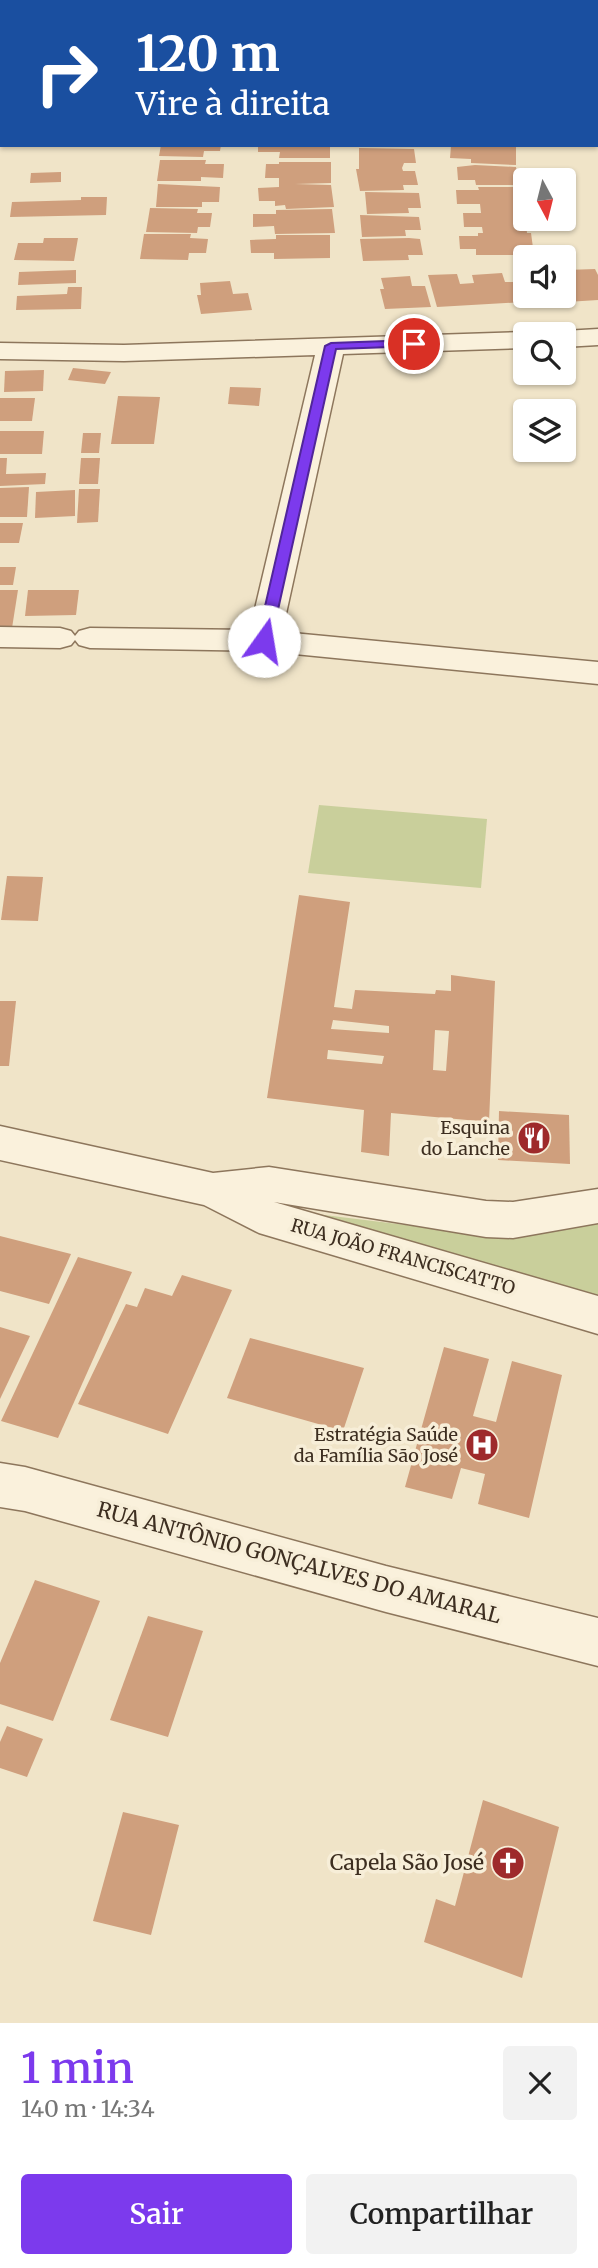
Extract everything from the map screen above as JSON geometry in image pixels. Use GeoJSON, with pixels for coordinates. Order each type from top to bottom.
{"type":"FeatureCollection","features":[{"type":"Feature","properties":{"kind":"street"},"geometry":{"type":"LineString","coordinates":[[576,338],[598,337]]}},
{"type":"Feature","properties":{"kind":"street"},"geometry":{"type":"LineString","coordinates":[[0,351],[124,353],[513,340]]}},
{"type":"Feature","properties":{"kind":"street"},"geometry":{"type":"LineString","coordinates":[[264,641],[331,346]]}},
{"type":"Feature","properties":{"kind":"street"},"geometry":{"type":"LineString","coordinates":[[0,637],[264,641],[598,673]]}},
{"type":"Feature","properties":{"kind":"street","name":"RUA JOÃO FRANCISCATTO"},"geometry":{"type":"LineString","coordinates":[[0,1143],[212,1190],[259,1215],[598,1315]]}},
{"type":"Feature","properties":{"kind":"street","name":"RUA JOÃO FRANCISCATTO"},"geometry":{"type":"LineString","coordinates":[[212,1190],[269,1184],[486,1219],[513,1220],[598,1206]]}},
{"type":"Feature","properties":{"kind":"street","name":"RUA ANTÔNIO GONÇALVES DO AMARAL"},"geometry":{"type":"LineString","coordinates":[[0,1485],[25,1489],[386,1589],[598,1642]]}},
{"type":"Feature","properties":{"kind":"green space"},"geometry":{"type":"Polygon","coordinates":[[[319,805],[487,819],[481,888],[308,873],[319,805]]]}},
{"type":"Feature","properties":{"kind":"green space"},"geometry":{"type":"Polygon","coordinates":[[[308,1213],[495,1236],[598,1221],[598,1296],[308,1213]]]}},
{"type":"Feature","properties":{"kind":"building"},"geometry":{"type":"Polygon","coordinates":[[[161,147],[221,147],[220,151],[204,151],[203,157],[159,156],[161,147]]]}},
{"type":"Feature","properties":{"kind":"building"},"geometry":{"type":"Polygon","coordinates":[[[258,147],[330,147],[330,158],[279,158],[280,152],[258,152],[258,147]]]}},
{"type":"Feature","properties":{"kind":"building"},"geometry":{"type":"Polygon","coordinates":[[[451,147],[516,147],[516,165],[471,163],[471,159],[450,158],[451,147]]]}},
{"type":"Feature","properties":{"kind":"building"},"geometry":{"type":"Polygon","coordinates":[[[359,148],[414,149],[416,163],[404,163],[402,168],[403,171],[415,171],[418,185],[403,185],[404,190],[360,191],[356,169],[359,169],[359,148]]]}},
{"type":"Feature","properties":{"kind":"building"},"geometry":{"type":"Polygon","coordinates":[[[160,160],[206,160],[205,164],[224,164],[223,178],[157,181],[160,160]]]}},
{"type":"Feature","properties":{"kind":"building"},"geometry":{"type":"Polygon","coordinates":[[[331,162],[331,183],[295,184],[331,185],[334,207],[286,209],[285,205],[275,206],[275,201],[259,201],[258,188],[279,187],[279,178],[265,178],[266,164],[331,162]]]}},
{"type":"Feature","properties":{"kind":"building"},"geometry":{"type":"Polygon","coordinates":[[[475,165],[516,168],[513,168],[513,185],[476,185],[475,180],[458,180],[457,167],[475,165]]]}},
{"type":"Feature","properties":{"kind":"building"},"geometry":{"type":"Polygon","coordinates":[[[61,172],[61,182],[30,183],[31,173],[61,172]]]}},
{"type":"Feature","properties":{"kind":"building"},"geometry":{"type":"Polygon","coordinates":[[[158,184],[220,187],[219,202],[202,202],[202,207],[156,207],[158,184]]]}},
{"type":"Feature","properties":{"kind":"building"},"geometry":{"type":"Polygon","coordinates":[[[478,187],[513,187],[513,231],[531,233],[533,245],[513,245],[513,255],[476,255],[476,249],[460,249],[459,236],[478,236],[478,233],[483,233],[482,227],[464,227],[463,213],[481,213],[480,204],[457,204],[456,190],[479,190],[478,187]]]}},
{"type":"Feature","properties":{"kind":"building"},"geometry":{"type":"Polygon","coordinates":[[[365,192],[419,193],[421,208],[408,208],[409,213],[367,214],[365,192]]]}},
{"type":"Feature","properties":{"kind":"building"},"geometry":{"type":"Polygon","coordinates":[[[81,197],[107,197],[106,215],[10,217],[12,202],[81,200],[81,197]]]}},
{"type":"Feature","properties":{"kind":"building"},"geometry":{"type":"Polygon","coordinates":[[[150,208],[198,209],[197,213],[212,213],[210,227],[198,227],[197,233],[146,232],[150,208]]]}},
{"type":"Feature","properties":{"kind":"building"},"geometry":{"type":"Polygon","coordinates":[[[332,209],[335,233],[275,234],[274,226],[253,227],[253,214],[276,214],[276,210],[332,209]]]}},
{"type":"Feature","properties":{"kind":"building"},"geometry":{"type":"Polygon","coordinates":[[[360,215],[419,217],[421,230],[405,230],[406,236],[362,237],[360,215]]]}},
{"type":"Feature","properties":{"kind":"building"},"geometry":{"type":"Polygon","coordinates":[[[144,234],[191,234],[190,238],[208,239],[206,253],[189,253],[188,260],[140,259],[144,234]]]}},
{"type":"Feature","properties":{"kind":"building"},"geometry":{"type":"Polygon","coordinates":[[[276,235],[330,235],[330,258],[274,259],[274,253],[251,253],[250,240],[276,239],[276,235]]]}},
{"type":"Feature","properties":{"kind":"building"},"geometry":{"type":"Polygon","coordinates":[[[44,238],[78,238],[74,261],[14,260],[18,243],[43,243],[44,238]]]}},
{"type":"Feature","properties":{"kind":"building"},"geometry":{"type":"Polygon","coordinates":[[[360,239],[420,239],[423,255],[408,255],[409,260],[363,261],[360,239]]]}},
{"type":"Feature","properties":{"kind":"building"},"geometry":{"type":"Polygon","coordinates":[[[595,269],[598,275],[598,300],[576,301],[576,270],[595,269]]]}},
{"type":"Feature","properties":{"kind":"building"},"geometry":{"type":"Polygon","coordinates":[[[76,270],[76,283],[18,285],[19,272],[76,270]]]}},
{"type":"Feature","properties":{"kind":"building"},"geometry":{"type":"Polygon","coordinates":[[[502,273],[505,282],[513,282],[513,303],[437,307],[428,275],[457,274],[460,284],[474,283],[472,275],[502,273]]]}},
{"type":"Feature","properties":{"kind":"building"},"geometry":{"type":"Polygon","coordinates":[[[410,276],[412,286],[425,286],[431,307],[385,309],[380,289],[384,289],[381,278],[410,276]]]}},
{"type":"Feature","properties":{"kind":"building"},"geometry":{"type":"Polygon","coordinates":[[[230,281],[233,294],[248,293],[252,310],[201,314],[197,295],[201,295],[200,283],[230,281]]]}},
{"type":"Feature","properties":{"kind":"building"},"geometry":{"type":"Polygon","coordinates":[[[68,287],[82,287],[81,309],[16,310],[17,296],[67,294],[68,287]]]}},
{"type":"Feature","properties":{"kind":"building"},"geometry":{"type":"Polygon","coordinates":[[[73,368],[111,372],[105,384],[68,380],[73,368]]]}},
{"type":"Feature","properties":{"kind":"building"},"geometry":{"type":"Polygon","coordinates":[[[44,370],[43,391],[4,392],[5,371],[44,370]]]}},
{"type":"Feature","properties":{"kind":"building"},"geometry":{"type":"Polygon","coordinates":[[[230,387],[261,388],[259,406],[228,404],[230,387]]]}},
{"type":"Feature","properties":{"kind":"building"},"geometry":{"type":"Polygon","coordinates":[[[118,396],[160,397],[154,444],[111,444],[118,396]]]}},
{"type":"Feature","properties":{"kind":"building"},"geometry":{"type":"Polygon","coordinates":[[[0,398],[35,398],[32,421],[0,421],[0,398]]]}},
{"type":"Feature","properties":{"kind":"building"},"geometry":{"type":"Polygon","coordinates":[[[0,431],[44,431],[42,454],[0,454],[0,431]]]}},
{"type":"Feature","properties":{"kind":"building"},"geometry":{"type":"Polygon","coordinates":[[[83,433],[101,433],[99,453],[81,453],[83,433]]]}},
{"type":"Feature","properties":{"kind":"building"},"geometry":{"type":"Polygon","coordinates":[[[0,458],[7,458],[6,474],[46,473],[45,484],[0,486],[0,458]]]}},
{"type":"Feature","properties":{"kind":"building"},"geometry":{"type":"Polygon","coordinates":[[[81,458],[100,458],[98,484],[79,484],[81,458]]]}},
{"type":"Feature","properties":{"kind":"building"},"geometry":{"type":"Polygon","coordinates":[[[29,487],[27,517],[0,517],[0,488],[29,487]]]}},
{"type":"Feature","properties":{"kind":"building"},"geometry":{"type":"Polygon","coordinates":[[[79,489],[100,489],[98,522],[77,523],[79,489]]]}},
{"type":"Feature","properties":{"kind":"building"},"geometry":{"type":"Polygon","coordinates":[[[75,490],[75,516],[35,518],[36,492],[75,490]]]}},
{"type":"Feature","properties":{"kind":"building"},"geometry":{"type":"Polygon","coordinates":[[[0,523],[23,523],[19,543],[0,543],[0,523]]]}},
{"type":"Feature","properties":{"kind":"building"},"geometry":{"type":"Polygon","coordinates":[[[0,567],[16,567],[13,585],[0,585],[0,567]]]}},
{"type":"Feature","properties":{"kind":"building"},"geometry":{"type":"Polygon","coordinates":[[[0,590],[18,590],[12,628],[0,628],[0,590]]]}},
{"type":"Feature","properties":{"kind":"building"},"geometry":{"type":"Polygon","coordinates":[[[28,590],[79,590],[76,615],[25,616],[28,590]]]}},
{"type":"Feature","properties":{"kind":"building"},"geometry":{"type":"Polygon","coordinates":[[[7,876],[43,877],[38,921],[1,920],[7,876]]]}},
{"type":"Feature","properties":{"kind":"building"},"geometry":{"type":"Polygon","coordinates":[[[299,895],[350,902],[334,1007],[352,1009],[355,990],[435,994],[436,990],[451,991],[451,975],[495,981],[489,1122],[391,1113],[389,1156],[361,1152],[364,1110],[267,1098],[299,895]],[[333,1020],[331,1029],[389,1033],[389,1026],[333,1020]],[[435,1030],[433,1070],[446,1071],[449,1031],[435,1030]],[[328,1050],[327,1059],[382,1064],[384,1056],[328,1050]]]}},
{"type":"Feature","properties":{"kind":"building"},"geometry":{"type":"Polygon","coordinates":[[[0,1001],[16,1001],[9,1066],[0,1066],[0,1001]]]}},
{"type":"Feature","properties":{"kind":"building","name":"Esquina do Lanche"},"geometry":{"type":"Polygon","coordinates":[[[499,1111],[569,1115],[570,1164],[498,1160],[499,1111]]]}},
{"type":"Feature","properties":{"kind":"building"},"geometry":{"type":"Polygon","coordinates":[[[0,1236],[71,1254],[49,1304],[0,1291],[0,1236]]]}},
{"type":"Feature","properties":{"kind":"building"},"geometry":{"type":"Polygon","coordinates":[[[78,1257],[132,1272],[58,1438],[1,1421],[78,1257]]]}},
{"type":"Feature","properties":{"kind":"building"},"geometry":{"type":"Polygon","coordinates":[[[182,1275],[232,1290],[168,1434],[78,1404],[126,1304],[137,1307],[145,1288],[172,1296],[182,1275]]]}},
{"type":"Feature","properties":{"kind":"building"},"geometry":{"type":"Polygon","coordinates":[[[0,1327],[30,1336],[0,1399],[0,1327]]]}},
{"type":"Feature","properties":{"kind":"building"},"geometry":{"type":"Polygon","coordinates":[[[250,1338],[364,1368],[343,1431],[227,1398],[250,1338]]]}},
{"type":"Feature","properties":{"kind":"building","name":"Estratégia Saúde da Família São José"},"geometry":{"type":"Polygon","coordinates":[[[444,1347],[489,1359],[473,1416],[496,1422],[512,1361],[562,1375],[529,1518],[478,1504],[485,1474],[461,1468],[452,1499],[405,1487],[444,1347]]]}},
{"type":"Feature","properties":{"kind":"building"},"geometry":{"type":"Polygon","coordinates":[[[35,1580],[100,1601],[53,1721],[0,1704],[0,1663],[35,1580]]]}},
{"type":"Feature","properties":{"kind":"building"},"geometry":{"type":"Polygon","coordinates":[[[148,1616],[203,1631],[168,1737],[110,1720],[148,1616]]]}},
{"type":"Feature","properties":{"kind":"building"},"geometry":{"type":"Polygon","coordinates":[[[7,1726],[43,1739],[27,1777],[0,1768],[0,1742],[7,1726]]]}},
{"type":"Feature","properties":{"kind":"building","name":"Capela São José"},"geometry":{"type":"Polygon","coordinates":[[[483,1800],[559,1827],[522,1978],[424,1942],[436,1899],[455,1906],[483,1800]]]}},
{"type":"Feature","properties":{"kind":"building"},"geometry":{"type":"Polygon","coordinates":[[[123,1812],[179,1825],[151,1935],[93,1921],[123,1812]]]}},
{"type":"Feature","properties":{"kind":"place","name":"Esquina do Lanche"},"geometry":{"type":"Point","coordinates":[534,1138]}},
{"type":"Feature","properties":{"kind":"place","name":"Estratégia Saúde da Família São José"},"geometry":{"type":"Point","coordinates":[482,1445]}},
{"type":"Feature","properties":{"kind":"place","name":"Capela São José"},"geometry":{"type":"Point","coordinates":[508,1863]}},
{"type":"Feature","properties":{"kind":"route"},"geometry":{"type":"LineString","coordinates":[[264,641],[331,346],[414,344]]}}]}
